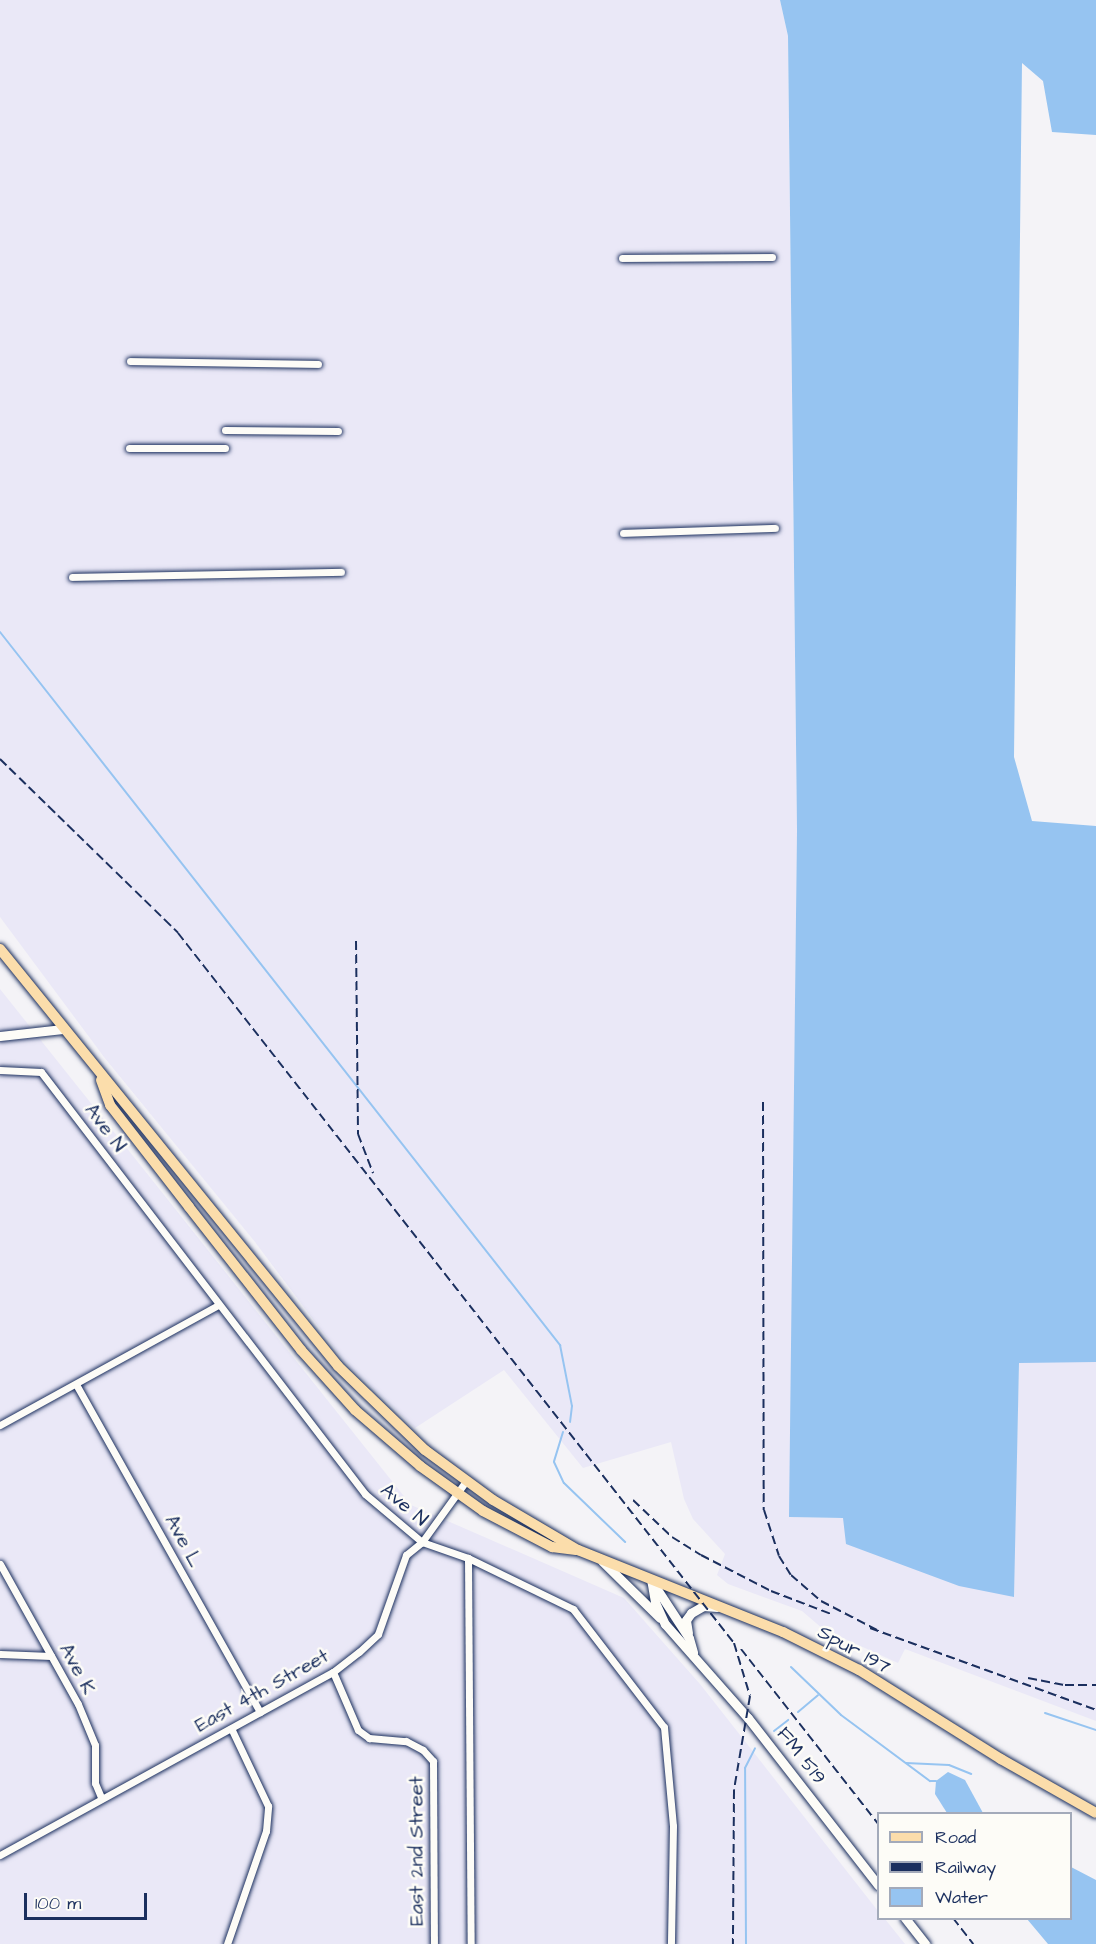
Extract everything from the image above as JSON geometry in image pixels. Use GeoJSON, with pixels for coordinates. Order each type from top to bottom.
{"type":"FeatureCollection","features":[{"type":"Feature","properties":{"kind":"main road"},"geometry":{"type":"LineString","coordinates":[[0,949],[100,1076],[123,1097],[351,1380],[409,1437],[466,1482],[578,1550]]}},
{"type":"Feature","properties":{"kind":"main road"},"geometry":{"type":"LineString","coordinates":[[0,1036],[63,1029]]}},
{"type":"Feature","properties":{"kind":"main road"},"geometry":{"type":"LineString","coordinates":[[100,1076],[110,1105],[326,1380],[388,1441],[457,1494],[552,1546],[578,1550]]}},
{"type":"Feature","properties":{"kind":"main road","name":"Spur 197"},"geometry":{"type":"LineString","coordinates":[[578,1550],[783,1632],[859,1670],[1011,1765],[1096,1813]]}},
{"type":"Feature","properties":{"kind":"main road"},"geometry":{"type":"LineString","coordinates":[[602,1561],[665,1624]]}},
{"type":"Feature","properties":{"kind":"main road","name":"FM 519"},"geometry":{"type":"LineString","coordinates":[[651,1579],[654,1602],[665,1624],[693,1652],[877,1882]]}},
{"type":"Feature","properties":{"kind":"main road","name":"FM 519"},"geometry":{"type":"LineString","coordinates":[[651,1579],[689,1638],[693,1652]]}},
{"type":"Feature","properties":{"kind":"main road"},"geometry":{"type":"LineString","coordinates":[[689,1638],[686,1620],[691,1613],[703,1606],[722,1607]]}},
{"type":"Feature","properties":{"kind":"main road"},"geometry":{"type":"LineString","coordinates":[[907,1920],[925,1944]]}},
{"type":"Feature","properties":{"kind":"street"},"geometry":{"type":"LineString","coordinates":[[622,258],[772,257]]}},
{"type":"Feature","properties":{"kind":"street"},"geometry":{"type":"LineString","coordinates":[[130,361],[318,364]]}},
{"type":"Feature","properties":{"kind":"street"},"geometry":{"type":"LineString","coordinates":[[225,430],[339,431]]}},
{"type":"Feature","properties":{"kind":"street"},"geometry":{"type":"LineString","coordinates":[[129,448],[225,448]]}},
{"type":"Feature","properties":{"kind":"street"},"geometry":{"type":"LineString","coordinates":[[623,533],[775,528]]}},
{"type":"Feature","properties":{"kind":"street"},"geometry":{"type":"LineString","coordinates":[[72,577],[341,572]]}},
{"type":"Feature","properties":{"kind":"street","name":"Ave N"},"geometry":{"type":"LineString","coordinates":[[0,1070],[41,1072],[365,1494],[422,1542],[468,1558],[573,1609],[664,1727],[673,1826],[671,1944]]}},
{"type":"Feature","properties":{"kind":"street"},"geometry":{"type":"LineString","coordinates":[[0,1425],[77,1386],[218,1305]]}},
{"type":"Feature","properties":{"kind":"street","name":"Ave L"},"geometry":{"type":"LineString","coordinates":[[77,1386],[260,1712]]}},
{"type":"Feature","properties":{"kind":"street","name":"East 4th Street"},"geometry":{"type":"LineString","coordinates":[[0,1855],[101,1797],[333,1672],[378,1634],[406,1555],[422,1542],[466,1482]]}},
{"type":"Feature","properties":{"kind":"street"},"geometry":{"type":"LineString","coordinates":[[468,1558],[471,1944]]}},
{"type":"Feature","properties":{"kind":"street","name":"Ave K"},"geometry":{"type":"LineString","coordinates":[[0,1564],[78,1704],[95,1745],[95,1783],[101,1797]]}},
{"type":"Feature","properties":{"kind":"street"},"geometry":{"type":"LineString","coordinates":[[0,1654],[51,1656]]}},
{"type":"Feature","properties":{"kind":"street","name":"East 2nd Street"},"geometry":{"type":"LineString","coordinates":[[333,1672],[358,1730],[369,1738],[406,1741],[423,1750],[432,1761],[434,1944]]}},
{"type":"Feature","properties":{"kind":"street"},"geometry":{"type":"LineString","coordinates":[[227,1944],[266,1831],[268,1806],[231,1728]]}},
{"type":"Feature","properties":{"kind":"shaded area"},"geometry":{"type":"Polygon","coordinates":[[[0,0],[780,0],[788,36],[797,830],[790,1517],[844,1518],[1013,1597],[1019,1362],[1096,1362],[1096,1721],[905,1649],[898,1663],[823,1629],[802,1611],[728,1584],[717,1575],[725,1554],[693,1519],[684,1499],[671,1442],[583,1468],[504,1370],[415,1428],[345,1362],[255,1242],[104,1057],[0,917],[0,0]]]}},
{"type":"Feature","properties":{"kind":"shaded area"},"geometry":{"type":"Polygon","coordinates":[[[0,989],[411,1505],[624,1598],[700,1684],[877,1910],[877,1920],[886,1920],[905,1944],[0,1944],[0,989]]]}},
{"type":"Feature","properties":{"kind":"water"},"geometry":{"type":"Polygon","coordinates":[[[780,0],[1096,0],[1096,135],[1052,132],[1043,81],[1022,63],[1014,757],[1032,821],[1096,826],[1096,1362],[1019,1363],[1014,1597],[959,1586],[846,1544],[843,1518],[789,1517],[797,830],[788,36],[780,0]]]}},
{"type":"Feature","properties":{"kind":"water"},"geometry":{"type":"Polygon","coordinates":[[[948,1772],[965,1780],[982,1812],[946,1812],[935,1794],[936,1781],[948,1772]]]}},
{"type":"Feature","properties":{"kind":"water"},"geometry":{"type":"Polygon","coordinates":[[[1072,1868],[1096,1880],[1096,1944],[1048,1944],[1028,1920],[1072,1920],[1072,1868]]]}},
{"type":"Feature","properties":{"kind":"waterway"},"geometry":{"type":"LineString","coordinates":[[0,632],[560,1345],[572,1406],[570,1422]]}},
{"type":"Feature","properties":{"kind":"waterway"},"geometry":{"type":"LineString","coordinates":[[563,1432],[554,1462],[564,1483],[625,1542]]}},
{"type":"Feature","properties":{"kind":"waterway"},"geometry":{"type":"LineString","coordinates":[[791,1667],[841,1715],[930,1781],[936,1781]]}},
{"type":"Feature","properties":{"kind":"waterway"},"geometry":{"type":"LineString","coordinates":[[798,1712],[818,1695]]}},
{"type":"Feature","properties":{"kind":"waterway"},"geometry":{"type":"LineString","coordinates":[[1045,1713],[1096,1730]]}},
{"type":"Feature","properties":{"kind":"waterway"},"geometry":{"type":"LineString","coordinates":[[774,1731],[788,1720]]}},
{"type":"Feature","properties":{"kind":"waterway"},"geometry":{"type":"LineString","coordinates":[[746,1944],[745,1768],[755,1748]]}},
{"type":"Feature","properties":{"kind":"waterway"},"geometry":{"type":"LineString","coordinates":[[906,1763],[949,1765],[971,1774]]}},
{"type":"Feature","properties":{"kind":"railway"},"geometry":{"type":"LineString","coordinates":[[0,759],[178,933],[734,1643],[750,1696],[734,1790],[733,1944]]}},
{"type":"Feature","properties":{"kind":"railway"},"geometry":{"type":"LineString","coordinates":[[356,941],[358,1134],[373,1173]]}},
{"type":"Feature","properties":{"kind":"railway"},"geometry":{"type":"LineString","coordinates":[[763,1102],[764,1510],[779,1556],[791,1575],[821,1601],[879,1631]]}},
{"type":"Feature","properties":{"kind":"railway"},"geometry":{"type":"LineString","coordinates":[[633,1500],[672,1537],[701,1555],[771,1591],[831,1614]]}},
{"type":"Feature","properties":{"kind":"railway"},"geometry":{"type":"LineString","coordinates":[[870,1628],[1096,1710]]}},
{"type":"Feature","properties":{"kind":"railway"},"geometry":{"type":"LineString","coordinates":[[741,1649],[877,1823]]}},
{"type":"Feature","properties":{"kind":"railway"},"geometry":{"type":"LineString","coordinates":[[1028,1678],[1065,1685],[1096,1685]]}},
{"type":"Feature","properties":{"kind":"railway"},"geometry":{"type":"LineString","coordinates":[[955,1920],[973,1944]]}}]}
